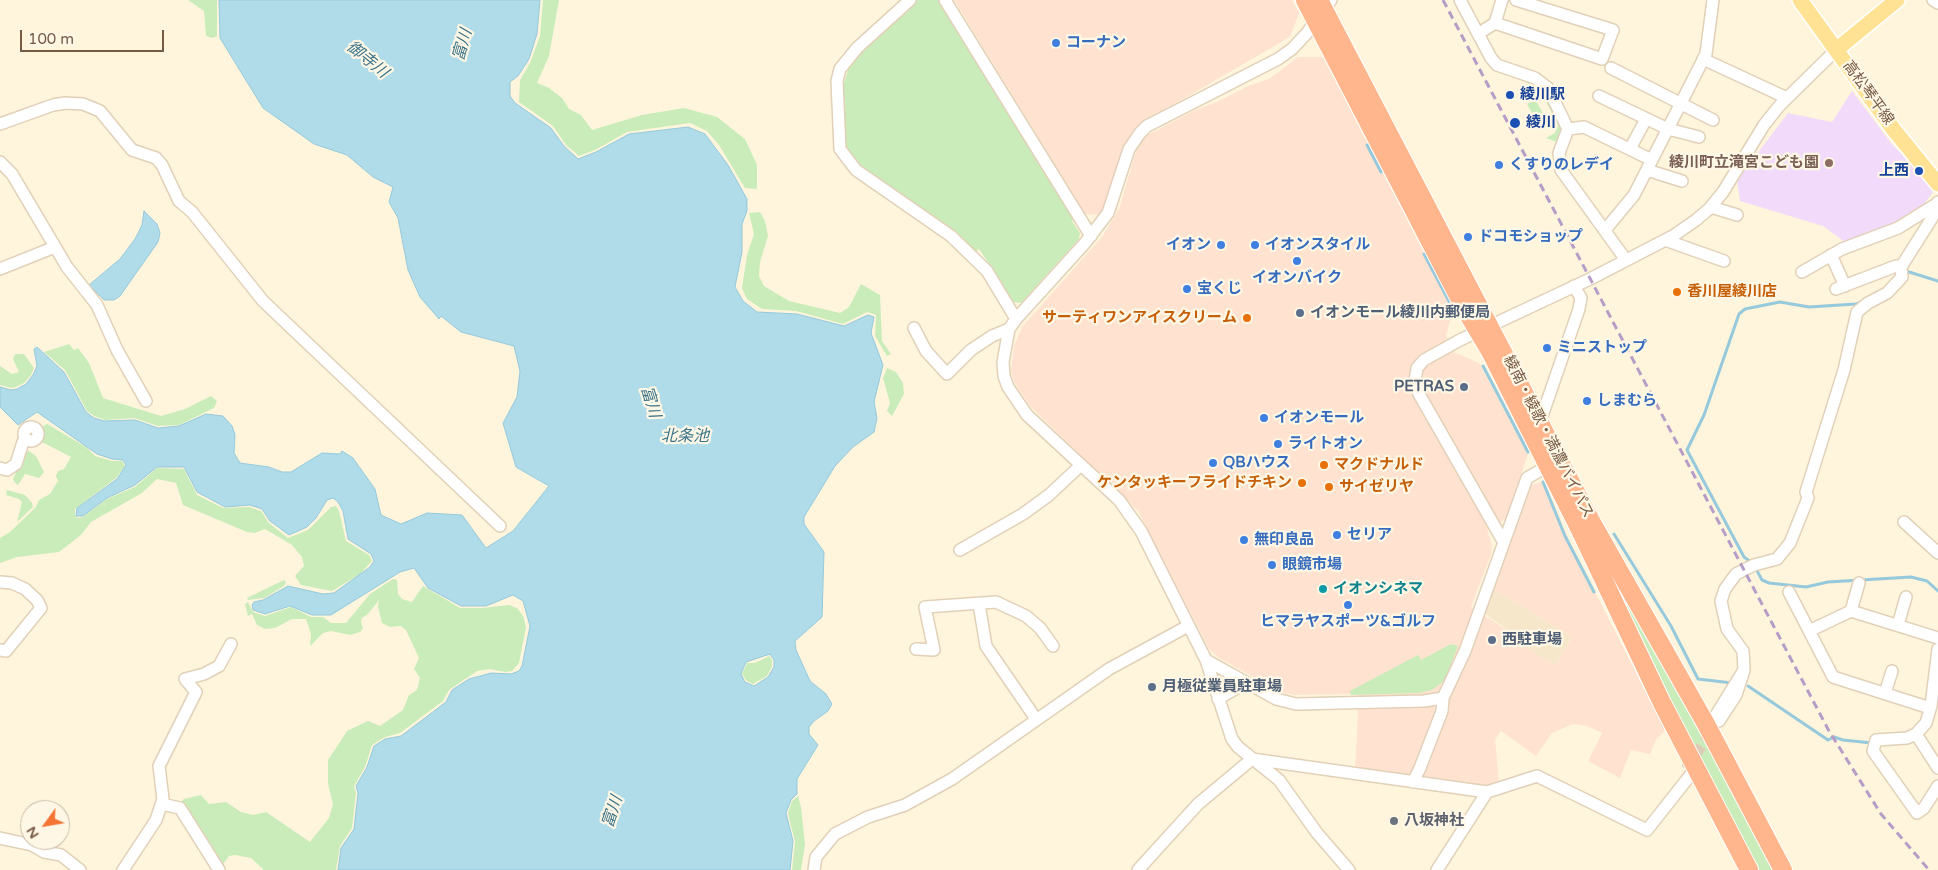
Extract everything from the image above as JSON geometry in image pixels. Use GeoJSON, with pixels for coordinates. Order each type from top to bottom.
{"type":"FeatureCollection","features":[{"type":"Feature","properties":{"kind":"highway","name":"綾南・綾歌・満濃バイパス"},"geometry":{"type":"LineString","coordinates":[[1305,0],[1323,8],[1484,329],[1662,703],[1691,769],[1749,870]]}},
{"type":"Feature","properties":{"kind":"highway","name":"綾南・綾歌・満濃バイパス"},"geometry":{"type":"LineString","coordinates":[[1484,329],[1540,422],[1591,521],[1713,722],[1783,870]]}},
{"type":"Feature","properties":{"kind":"main road","name":"高松琴平線"},"geometry":{"type":"LineString","coordinates":[[1800,0],[1894,130],[1938,184]]}},
{"type":"Feature","properties":{"kind":"main road"},"geometry":{"type":"LineString","coordinates":[[1836,50],[1897,0]]}},
{"type":"Feature","properties":{"kind":"street"},"geometry":{"type":"LineString","coordinates":[[910,0],[857,48],[840,69],[837,81],[840,149],[856,170],[951,236],[987,271],[1013,324],[1003,362],[1004,376],[1008,388],[1027,415],[1130,513],[1141,531],[1206,660],[1232,739],[1238,747],[1279,780],[1317,833],[1349,870]]}},
{"type":"Feature","properties":{"kind":"street"},"geometry":{"type":"LineString","coordinates":[[945,0],[1091,236]]}},
{"type":"Feature","properties":{"kind":"street"},"geometry":{"type":"LineString","coordinates":[[1460,0],[1491,58],[1498,65],[1535,78],[1548,88],[1568,129],[1560,154],[1561,170],[1626,260]]}},
{"type":"Feature","properties":{"kind":"street"},"geometry":{"type":"LineString","coordinates":[[1478,34],[1495,22],[1502,0]]}},
{"type":"Feature","properties":{"kind":"street"},"geometry":{"type":"LineString","coordinates":[[1495,22],[1602,59],[1612,30],[1516,0]]}},
{"type":"Feature","properties":{"kind":"street"},"geometry":{"type":"LineString","coordinates":[[1605,230],[1634,195],[1704,58],[1714,0]]}},
{"type":"Feature","properties":{"kind":"street"},"geometry":{"type":"LineString","coordinates":[[1933,0],[1938,4]]}},
{"type":"Feature","properties":{"kind":"street"},"geometry":{"type":"LineString","coordinates":[[914,328],[926,350],[947,374],[978,345],[1013,324],[1091,236],[1108,213],[1129,148],[1140,132],[1165,116],[1278,59],[1298,44],[1323,8]]}},
{"type":"Feature","properties":{"kind":"street"},"geometry":{"type":"LineString","coordinates":[[1503,541],[1441,436],[1415,381],[1417,368],[1424,360],[1666,240],[1696,220],[1711,207],[1764,125],[1787,98],[1836,50]]}},
{"type":"Feature","properties":{"kind":"street"},"geometry":{"type":"LineString","coordinates":[[1704,58],[1787,98]]}},
{"type":"Feature","properties":{"kind":"street"},"geometry":{"type":"LineString","coordinates":[[1610,68],[1713,120]]}},
{"type":"Feature","properties":{"kind":"street"},"geometry":{"type":"LineString","coordinates":[[1599,96],[1668,129],[1699,137]]}},
{"type":"Feature","properties":{"kind":"street"},"geometry":{"type":"LineString","coordinates":[[0,124],[66,102],[83,104],[100,110],[132,150],[156,158],[162,165],[179,201],[192,212],[263,301],[500,526]]}},
{"type":"Feature","properties":{"kind":"street"},"geometry":{"type":"LineString","coordinates":[[1630,149],[1646,119]]}},
{"type":"Feature","properties":{"kind":"street"},"geometry":{"type":"LineString","coordinates":[[1568,129],[1584,127],[1630,149],[1650,165],[1682,181]]}},
{"type":"Feature","properties":{"kind":"street"},"geometry":{"type":"LineString","coordinates":[[0,162],[12,174],[47,229],[55,247],[97,305],[117,350],[146,401]]}},
{"type":"Feature","properties":{"kind":"street"},"geometry":{"type":"LineString","coordinates":[[1802,272],[1831,255],[1898,228],[1937,203]]}},
{"type":"Feature","properties":{"kind":"street"},"geometry":{"type":"LineString","coordinates":[[1713,722],[1744,670],[1742,651],[1727,628],[1721,601],[1725,589],[1736,574],[1753,565],[1777,559],[1790,543],[1808,498],[1806,492],[1844,370],[1857,312],[1892,289],[1902,277],[1901,267],[1932,218],[1937,203]]}},
{"type":"Feature","properties":{"kind":"street"},"geometry":{"type":"LineString","coordinates":[[1711,207],[1736,215]]}},
{"type":"Feature","properties":{"kind":"street"},"geometry":{"type":"LineString","coordinates":[[1666,240],[1724,261]]}},
{"type":"Feature","properties":{"kind":"street"},"geometry":{"type":"LineString","coordinates":[[0,269],[55,247]]}},
{"type":"Feature","properties":{"kind":"street"},"geometry":{"type":"LineString","coordinates":[[1831,255],[1840,288],[1896,266],[1901,267]]}},
{"type":"Feature","properties":{"kind":"street"},"geometry":{"type":"LineString","coordinates":[[1540,422],[1579,309],[1580,298],[1574,286]]}},
{"type":"Feature","properties":{"kind":"street"},"geometry":{"type":"LineString","coordinates":[[0,468],[7,470],[16,464],[23,442],[26,439]]}},
{"type":"Feature","properties":{"kind":"street"},"geometry":{"type":"LineString","coordinates":[[960,550],[1023,514],[1049,495],[1081,465]]}},
{"type":"Feature","properties":{"kind":"street"},"geometry":{"type":"LineString","coordinates":[[1413,782],[1442,711],[1443,698],[1465,651],[1527,478],[1548,466]]}},
{"type":"Feature","properties":{"kind":"street"},"geometry":{"type":"LineString","coordinates":[[1904,522],[1938,554]]}},
{"type":"Feature","properties":{"kind":"street"},"geometry":{"type":"LineString","coordinates":[[0,582],[12,583],[25,589],[37,600],[41,608],[6,651],[0,650]]}},
{"type":"Feature","properties":{"kind":"street"},"geometry":{"type":"LineString","coordinates":[[1852,611],[1859,583]]}},
{"type":"Feature","properties":{"kind":"street"},"geometry":{"type":"LineString","coordinates":[[1788,592],[1833,677],[1930,708]]}},
{"type":"Feature","properties":{"kind":"street"},"geometry":{"type":"LineString","coordinates":[[1898,625],[1906,597]]}},
{"type":"Feature","properties":{"kind":"street"},"geometry":{"type":"LineString","coordinates":[[916,649],[934,650],[925,607],[996,602],[1026,616],[1040,628],[1053,646]]}},
{"type":"Feature","properties":{"kind":"street"},"geometry":{"type":"LineString","coordinates":[[979,604],[986,646],[1036,719]]}},
{"type":"Feature","properties":{"kind":"street"},"geometry":{"type":"LineString","coordinates":[[1809,631],[1852,611],[1938,638]]}},
{"type":"Feature","properties":{"kind":"street"},"geometry":{"type":"LineString","coordinates":[[814,870],[816,857],[835,834],[868,817],[905,805],[952,779],[1109,669],[1188,626]]}},
{"type":"Feature","properties":{"kind":"street"},"geometry":{"type":"LineString","coordinates":[[122,870],[156,820],[163,799],[159,766],[196,692],[185,679],[204,674],[219,666],[231,644]]}},
{"type":"Feature","properties":{"kind":"street"},"geometry":{"type":"LineString","coordinates":[[1938,649],[1936,678],[1926,723],[1917,735],[1907,738],[1876,740],[1873,751],[1916,813],[1924,808],[1938,786]]}},
{"type":"Feature","properties":{"kind":"street"},"geometry":{"type":"LineString","coordinates":[[1206,660],[1276,699],[1296,704],[1424,701],[1443,698]]}},
{"type":"Feature","properties":{"kind":"street"},"geometry":{"type":"LineString","coordinates":[[1885,693],[1892,671]]}},
{"type":"Feature","properties":{"kind":"street"},"geometry":{"type":"LineString","coordinates":[[1218,699],[1245,683]]}},
{"type":"Feature","properties":{"kind":"street"},"geometry":{"type":"LineString","coordinates":[[1917,735],[1937,764]]}},
{"type":"Feature","properties":{"kind":"street"},"geometry":{"type":"LineString","coordinates":[[1138,870],[1198,804],[1252,759],[1487,792],[1537,776],[1647,830],[1664,809],[1691,769]]}},
{"type":"Feature","properties":{"kind":"street"},"geometry":{"type":"LineString","coordinates":[[1437,870],[1487,792]]}},
{"type":"Feature","properties":{"kind":"street"},"geometry":{"type":"LineString","coordinates":[[161,804],[180,808],[220,870]]}},
{"type":"Feature","properties":{"kind":"street"},"geometry":{"type":"LineString","coordinates":[[0,838],[32,845],[44,852],[61,856],[80,870]]}},
{"type":"Feature","properties":{"kind":"shaded area"},"geometry":{"type":"Polygon","coordinates":[[[954,0],[1292,0],[1299,13],[1290,37],[1140,124],[1131,133],[1104,207],[1099,215],[1085,214],[954,0]]]}},
{"type":"Feature","properties":{"kind":"shaded area"},"geometry":{"type":"Polygon","coordinates":[[[1298,57],[1323,57],[1453,309],[1446,336],[1454,352],[1479,363],[1528,454],[1506,519],[1487,529],[1492,545],[1491,554],[1471,607],[1520,638],[1527,648],[1555,665],[1572,637],[1493,589],[1532,485],[1544,481],[1568,539],[1665,730],[1656,740],[1650,754],[1631,750],[1620,778],[1588,761],[1602,733],[1587,726],[1573,724],[1552,733],[1536,756],[1501,731],[1495,740],[1499,783],[1475,787],[1355,770],[1359,694],[1294,695],[1281,692],[1219,658],[1209,649],[1138,511],[1030,406],[1015,383],[1011,371],[1014,346],[1022,327],[1102,237],[1119,209],[1138,145],[1144,137],[1195,110],[1217,102],[1248,86],[1269,79],[1298,57]]]}},
{"type":"Feature","properties":{"kind":"shaded area","name":"綾川町立滝宮こども園"},"geometry":{"type":"Polygon","coordinates":[[[1852,91],[1891,143],[1922,176],[1933,192],[1920,210],[1899,221],[1845,242],[1823,226],[1740,201],[1737,180],[1788,113],[1832,122],[1852,91]]]}},
{"type":"Feature","properties":{"kind":"shaded area"},"geometry":{"type":"Polygon","coordinates":[[[1493,589],[1572,637],[1555,665],[1527,648],[1520,638],[1485,614],[1493,589]]]}},
{"type":"Feature","properties":{"kind":"green space"},"geometry":{"type":"Polygon","coordinates":[[[188,0],[217,0],[217,36],[212,38],[206,36],[204,11],[188,0]]]}},
{"type":"Feature","properties":{"kind":"green space"},"geometry":{"type":"Polygon","coordinates":[[[543,0],[559,0],[549,56],[537,83],[549,88],[562,98],[569,109],[581,115],[592,130],[642,115],[684,108],[717,117],[745,139],[757,165],[757,189],[745,188],[719,145],[707,131],[690,123],[627,132],[595,150],[579,156],[566,145],[553,126],[519,102],[520,80],[530,63],[540,36],[543,0]]]}},
{"type":"Feature","properties":{"kind":"green space"},"geometry":{"type":"Polygon","coordinates":[[[914,0],[938,0],[1074,219],[1072,221],[1080,233],[1079,239],[1021,303],[1013,302],[979,249],[974,253],[945,224],[855,162],[848,152],[844,141],[842,90],[850,63],[914,0]]]}},
{"type":"Feature","properties":{"kind":"green space"},"geometry":{"type":"Polygon","coordinates":[[[1532,82],[1543,90],[1562,130],[1560,140],[1557,142],[1546,138],[1555,133],[1558,126],[1543,95],[1536,90],[1524,94],[1523,92],[1527,84],[1532,82]]]}},
{"type":"Feature","properties":{"kind":"green space"},"geometry":{"type":"Polygon","coordinates":[[[1535,99],[1549,124],[1541,129],[1527,104],[1535,99]]]}},
{"type":"Feature","properties":{"kind":"green space"},"geometry":{"type":"Polygon","coordinates":[[[760,212],[765,221],[768,236],[760,262],[759,276],[764,286],[789,301],[840,313],[849,307],[861,284],[880,295],[882,341],[891,354],[887,356],[875,336],[876,315],[867,312],[843,324],[796,311],[762,309],[747,299],[742,288],[747,255],[754,234],[749,213],[760,212]]]}},
{"type":"Feature","properties":{"kind":"green space"},"geometry":{"type":"Polygon","coordinates":[[[69,344],[74,350],[78,348],[89,363],[103,398],[161,416],[185,409],[211,396],[217,401],[214,408],[179,425],[158,426],[134,418],[105,420],[94,416],[87,411],[65,370],[44,352],[69,344]]]}},
{"type":"Feature","properties":{"kind":"green space"},"geometry":{"type":"Polygon","coordinates":[[[15,354],[24,354],[34,368],[31,375],[24,383],[16,387],[11,388],[0,385],[0,366],[12,374],[19,372],[13,359],[15,354]]]}},
{"type":"Feature","properties":{"kind":"green space"},"geometry":{"type":"Polygon","coordinates":[[[887,368],[896,372],[903,383],[904,394],[892,416],[887,411],[890,403],[883,378],[887,368]]]}},
{"type":"Feature","properties":{"kind":"green space"},"geometry":{"type":"Polygon","coordinates":[[[47,424],[86,447],[95,456],[112,461],[122,461],[125,466],[116,478],[75,509],[77,518],[83,517],[107,499],[135,487],[157,468],[184,469],[197,495],[223,508],[249,507],[261,511],[269,523],[288,538],[308,530],[331,507],[336,506],[339,511],[346,541],[369,555],[372,561],[360,574],[332,591],[301,585],[295,576],[304,566],[302,557],[292,545],[265,529],[255,533],[247,532],[183,505],[176,483],[157,479],[142,493],[91,522],[81,535],[59,552],[17,557],[0,563],[0,538],[10,532],[36,507],[39,500],[50,494],[58,481],[56,476],[58,471],[64,469],[71,457],[42,442],[40,434],[42,427],[47,424]]]}},
{"type":"Feature","properties":{"kind":"green space"},"geometry":{"type":"Polygon","coordinates":[[[1542,436],[1778,870],[1756,870],[1682,729],[1542,436]]]}},
{"type":"Feature","properties":{"kind":"green space"},"geometry":{"type":"Polygon","coordinates":[[[29,451],[36,456],[44,472],[39,478],[25,474],[18,485],[13,479],[25,452],[29,451]]]}},
{"type":"Feature","properties":{"kind":"green space"},"geometry":{"type":"Polygon","coordinates":[[[7,490],[25,495],[32,503],[33,507],[17,522],[22,502],[19,499],[6,495],[7,490]]]}},
{"type":"Feature","properties":{"kind":"green space"},"geometry":{"type":"Polygon","coordinates":[[[393,579],[397,580],[398,594],[402,599],[412,602],[423,586],[460,608],[509,605],[517,608],[523,616],[526,627],[519,663],[512,671],[505,672],[490,669],[477,671],[449,690],[443,701],[400,733],[385,737],[372,745],[365,767],[354,786],[356,793],[352,828],[340,846],[336,870],[264,870],[251,858],[235,855],[229,856],[223,864],[211,853],[179,803],[184,799],[201,795],[209,804],[226,802],[241,812],[253,815],[266,812],[310,842],[329,818],[333,804],[328,784],[328,760],[347,731],[368,721],[380,726],[403,710],[409,695],[417,690],[420,678],[414,669],[419,658],[406,630],[401,626],[390,627],[382,623],[378,607],[379,600],[368,614],[362,618],[363,628],[360,632],[350,635],[331,631],[323,633],[310,646],[311,634],[306,619],[292,619],[275,628],[265,629],[257,625],[252,614],[248,616],[245,604],[248,602],[253,612],[265,616],[291,607],[311,617],[323,617],[331,623],[346,623],[370,594],[393,579]]]}},
{"type":"Feature","properties":{"kind":"green space"},"geometry":{"type":"Polygon","coordinates":[[[284,580],[286,582],[284,586],[264,598],[248,600],[247,598],[284,580]]]}},
{"type":"Feature","properties":{"kind":"green space"},"geometry":{"type":"Polygon","coordinates":[[[1451,644],[1458,646],[1447,674],[1444,681],[1432,690],[1419,693],[1351,695],[1350,691],[1418,655],[1421,660],[1451,644]]]}},
{"type":"Feature","properties":{"kind":"green space"},"geometry":{"type":"Polygon","coordinates":[[[769,656],[772,660],[772,667],[767,676],[753,684],[747,681],[742,674],[747,663],[755,663],[769,656]]]}},
{"type":"Feature","properties":{"kind":"green space"},"geometry":{"type":"Polygon","coordinates":[[[1225,676],[1235,682],[1230,691],[1218,688],[1217,681],[1225,676]]]}},
{"type":"Feature","properties":{"kind":"green space"},"geometry":{"type":"Polygon","coordinates":[[[798,796],[805,844],[801,870],[792,870],[795,842],[788,813],[792,801],[798,796]]]}},
{"type":"Feature","properties":{"kind":"water","name":"北条池"},"geometry":{"type":"Polygon","coordinates":[[[219,0],[540,0],[537,34],[529,59],[518,76],[510,82],[510,96],[515,103],[551,128],[564,146],[578,159],[596,152],[629,134],[688,127],[705,134],[728,165],[747,199],[747,211],[742,224],[742,252],[735,287],[743,301],[757,312],[797,314],[844,326],[868,315],[874,317],[871,333],[883,365],[874,402],[877,418],[874,432],[853,447],[835,466],[804,517],[804,524],[824,552],[822,617],[795,641],[796,650],[810,681],[826,694],[832,704],[828,711],[809,727],[809,734],[818,745],[797,779],[797,794],[791,800],[786,813],[793,841],[790,870],[338,870],[341,848],[354,829],[358,793],[356,786],[367,767],[374,746],[385,739],[401,736],[446,702],[452,690],[469,679],[491,673],[511,674],[519,671],[522,666],[530,626],[523,601],[513,595],[486,606],[461,606],[428,588],[414,568],[400,572],[331,615],[312,615],[290,606],[265,614],[253,610],[252,605],[254,602],[263,600],[288,586],[323,594],[334,593],[370,567],[374,561],[371,554],[348,539],[343,511],[338,502],[333,498],[327,500],[316,518],[307,527],[289,535],[270,521],[262,509],[250,505],[225,507],[197,492],[184,467],[157,467],[135,485],[107,498],[83,516],[76,516],[77,508],[117,479],[126,465],[123,460],[97,454],[37,412],[18,425],[0,407],[0,387],[11,390],[17,389],[26,384],[33,375],[37,366],[34,349],[37,347],[64,372],[86,412],[94,418],[104,421],[135,420],[158,428],[179,426],[206,414],[223,416],[232,426],[235,435],[234,453],[240,463],[269,467],[282,472],[291,472],[322,453],[340,454],[342,451],[353,458],[375,489],[381,515],[401,524],[427,513],[462,515],[486,548],[513,531],[549,486],[516,467],[503,423],[517,397],[520,371],[514,346],[461,332],[441,316],[439,319],[420,297],[408,270],[398,218],[389,202],[393,187],[373,177],[347,155],[314,144],[263,108],[220,38],[219,0]],[[770,654],[746,662],[741,674],[745,682],[754,686],[768,677],[774,667],[774,660],[770,654]]]}},
{"type":"Feature","properties":{"kind":"water"},"geometry":{"type":"Polygon","coordinates":[[[144,211],[157,224],[160,233],[158,242],[120,296],[114,300],[104,300],[89,285],[120,259],[135,239],[142,225],[144,211]]]}},
{"type":"Feature","properties":{"kind":"waterway"},"geometry":{"type":"LineString","coordinates":[[1367,145],[1381,172]]}},
{"type":"Feature","properties":{"kind":"waterway"},"geometry":{"type":"LineString","coordinates":[[1424,254],[1451,305],[1448,317]]}},
{"type":"Feature","properties":{"kind":"waterway"},"geometry":{"type":"LineString","coordinates":[[1906,271],[1938,281]]}},
{"type":"Feature","properties":{"kind":"waterway"},"geometry":{"type":"LineString","coordinates":[[1751,562],[1744,557],[1687,450],[1704,415],[1739,314],[1745,309],[1780,302],[1809,307],[1862,302]]}},
{"type":"Feature","properties":{"kind":"waterway"},"geometry":{"type":"LineString","coordinates":[[1483,366],[1528,452]]}},
{"type":"Feature","properties":{"kind":"waterway"},"geometry":{"type":"LineString","coordinates":[[1543,482],[1565,536],[1594,592]]}},
{"type":"Feature","properties":{"kind":"waterway"},"geometry":{"type":"LineString","coordinates":[[1614,534],[1671,626],[1698,679],[1732,683]]}},
{"type":"Feature","properties":{"kind":"waterway"},"geometry":{"type":"LineString","coordinates":[[1755,567],[1762,580],[1769,583],[1806,587],[1828,582],[1911,577],[1927,581],[1938,591]]}},
{"type":"Feature","properties":{"kind":"waterway"},"geometry":{"type":"LineString","coordinates":[[1748,686],[1828,740],[1834,737],[1843,740],[1872,743]]}},
{"type":"Feature","properties":{"kind":"tunnel"},"geometry":{"type":"LineString","coordinates":[[1686,769],[1713,729]]}},
{"type":"Feature","properties":{"kind":"railway"},"geometry":{"type":"LineString","coordinates":[[1443,0],[1829,731],[1881,814],[1929,870]]}},
{"type":"Feature","properties":{"kind":"place","name":"コーナン"},"geometry":{"type":"Point","coordinates":[1056,43]}},
{"type":"Feature","properties":{"kind":"place","name":"綾川駅"},"geometry":{"type":"Point","coordinates":[1510,95]}},
{"type":"Feature","properties":{"kind":"place","name":"綾川"},"geometry":{"type":"Point","coordinates":[1515,123]}},
{"type":"Feature","properties":{"kind":"place","name":"綾川町立滝宮こども園"},"geometry":{"type":"Point","coordinates":[1829,163]}},
{"type":"Feature","properties":{"kind":"place","name":"くすりのレデイ"},"geometry":{"type":"Point","coordinates":[1499,165]}},
{"type":"Feature","properties":{"kind":"place","name":"上西"},"geometry":{"type":"Point","coordinates":[1919,171]}},
{"type":"Feature","properties":{"kind":"place","name":"ドコモショップ"},"geometry":{"type":"Point","coordinates":[1468,237]}},
{"type":"Feature","properties":{"kind":"place","name":"イオン"},"geometry":{"type":"Point","coordinates":[1221,245]}},
{"type":"Feature","properties":{"kind":"place","name":"イオンスタイル"},"geometry":{"type":"Point","coordinates":[1255,245]}},
{"type":"Feature","properties":{"kind":"place","name":"イオンバイク"},"geometry":{"type":"Point","coordinates":[1297,261]}},
{"type":"Feature","properties":{"kind":"place","name":"宝くじ"},"geometry":{"type":"Point","coordinates":[1187,289]}},
{"type":"Feature","properties":{"kind":"place","name":"香川屋綾川店"},"geometry":{"type":"Point","coordinates":[1677,292]}},
{"type":"Feature","properties":{"kind":"place","name":"イオンモール綾川内郵便局"},"geometry":{"type":"Point","coordinates":[1300,313]}},
{"type":"Feature","properties":{"kind":"place","name":"サーティワンアイスクリーム"},"geometry":{"type":"Point","coordinates":[1247,318]}},
{"type":"Feature","properties":{"kind":"place","name":"ミニストップ"},"geometry":{"type":"Point","coordinates":[1547,348]}},
{"type":"Feature","properties":{"kind":"place","name":"PETRAS"},"geometry":{"type":"Point","coordinates":[1464,387]}},
{"type":"Feature","properties":{"kind":"place","name":"しまむら"},"geometry":{"type":"Point","coordinates":[1587,401]}},
{"type":"Feature","properties":{"kind":"place","name":"イオンモール"},"geometry":{"type":"Point","coordinates":[1264,418]}},
{"type":"Feature","properties":{"kind":"place","name":"ライトオン"},"geometry":{"type":"Point","coordinates":[1278,444]}},
{"type":"Feature","properties":{"kind":"place","name":"QBハウス"},"geometry":{"type":"Point","coordinates":[1213,463]}},
{"type":"Feature","properties":{"kind":"place","name":"マクドナルド"},"geometry":{"type":"Point","coordinates":[1324,465]}},
{"type":"Feature","properties":{"kind":"place","name":"ケンタッキーフライドチキン"},"geometry":{"type":"Point","coordinates":[1302,483]}},
{"type":"Feature","properties":{"kind":"place","name":"サイゼリヤ"},"geometry":{"type":"Point","coordinates":[1329,487]}},
{"type":"Feature","properties":{"kind":"place","name":"セリア"},"geometry":{"type":"Point","coordinates":[1337,535]}},
{"type":"Feature","properties":{"kind":"place","name":"無印良品"},"geometry":{"type":"Point","coordinates":[1244,540]}},
{"type":"Feature","properties":{"kind":"place","name":"眼鏡市場"},"geometry":{"type":"Point","coordinates":[1272,565]}},
{"type":"Feature","properties":{"kind":"place","name":"イオンシネマ"},"geometry":{"type":"Point","coordinates":[1323,589]}},
{"type":"Feature","properties":{"kind":"place","name":"ヒマラヤスポーツ&ゴルフ"},"geometry":{"type":"Point","coordinates":[1348,605]}},
{"type":"Feature","properties":{"kind":"place","name":"西駐車場"},"geometry":{"type":"Point","coordinates":[1492,640]}},
{"type":"Feature","properties":{"kind":"place","name":"月極従業員駐車場"},"geometry":{"type":"Point","coordinates":[1152,687]}},
{"type":"Feature","properties":{"kind":"place","name":"八坂神社"},"geometry":{"type":"Point","coordinates":[1394,821]}},
{"type":"Feature","properties":{"kind":"water label","name":"富川"},"geometry":{"type":"Point","coordinates":[463,45]}},
{"type":"Feature","properties":{"kind":"water label","name":"御寺川"},"geometry":{"type":"Point","coordinates":[367,60]}},
{"type":"Feature","properties":{"kind":"water label","name":"富川"},"geometry":{"type":"Point","coordinates":[650,402]}},
{"type":"Feature","properties":{"kind":"water label","name":"富川"},"geometry":{"type":"Point","coordinates":[613,812]}}]}
